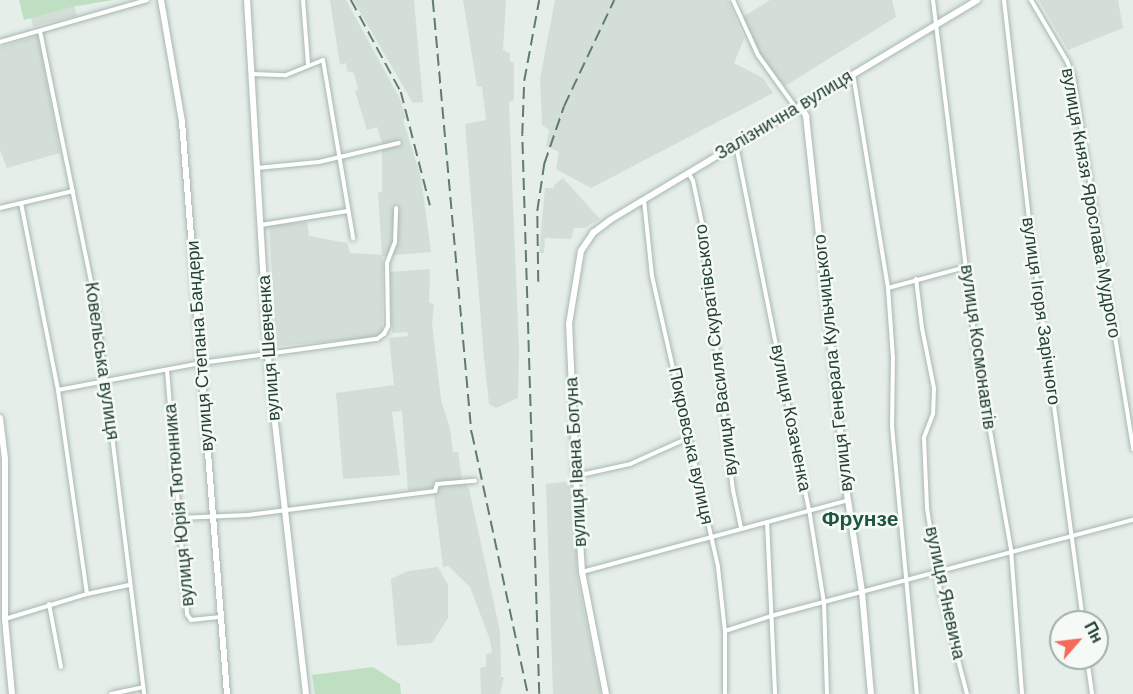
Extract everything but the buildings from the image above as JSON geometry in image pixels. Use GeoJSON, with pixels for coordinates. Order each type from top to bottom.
{"type":"FeatureCollection","features":[{"type":"Feature","properties":{"kind":"street"},"geometry":{"type":"LineString","coordinates":[[0,42],[147,0]]}},
{"type":"Feature","properties":{"kind":"street","name":"вулиця Степана Бандери"},"geometry":{"type":"LineString","coordinates":[[161,0],[182,122],[227,694]]}},
{"type":"Feature","properties":{"kind":"street","name":"вулиця Шевченка"},"geometry":{"type":"LineString","coordinates":[[247,0],[267,353],[306,694]]}},
{"type":"Feature","properties":{"kind":"street"},"geometry":{"type":"LineString","coordinates":[[303,0],[308,64]]}},
{"type":"Feature","properties":{"kind":"street"},"geometry":{"type":"LineString","coordinates":[[733,0],[758,55],[798,107]]}},
{"type":"Feature","properties":{"kind":"street","name":"вулиця Космонавтів"},"geometry":{"type":"LineString","coordinates":[[933,0],[976,351],[1011,550],[1022,694]]}},
{"type":"Feature","properties":{"kind":"street","name":"Залізнична вулиця"},"geometry":{"type":"LineString","coordinates":[[593,233],[688,173],[977,0]]}},
{"type":"Feature","properties":{"kind":"street","name":"вулиця Ігоря Зарічного"},"geometry":{"type":"LineString","coordinates":[[1004,0],[1029,221],[1082,610]]}},
{"type":"Feature","properties":{"kind":"street","name":"вулиця Князя Ярослава Мудрого"},"geometry":{"type":"LineString","coordinates":[[1031,0],[1067,61],[1073,77],[1133,449]]}},
{"type":"Feature","properties":{"kind":"street","name":"Ковельська вулиця"},"geometry":{"type":"LineString","coordinates":[[40,31],[96,307],[144,694]]}},
{"type":"Feature","properties":{"kind":"street"},"geometry":{"type":"LineString","coordinates":[[251,74],[286,75],[308,64],[323,60],[353,238]]}},
{"type":"Feature","properties":{"kind":"street"},"geometry":{"type":"LineString","coordinates":[[853,74],[888,288],[892,357],[892,426],[909,579],[917,694]]}},
{"type":"Feature","properties":{"kind":"street","name":"вулиця Генерала Кульчицького"},"geometry":{"type":"LineString","coordinates":[[798,107],[806,116],[848,500],[862,592],[871,694]]}},
{"type":"Feature","properties":{"kind":"street"},"geometry":{"type":"LineString","coordinates":[[257,168],[319,162],[399,143]]}},
{"type":"Feature","properties":{"kind":"street","name":"вулиця Козаченка"},"geometry":{"type":"LineString","coordinates":[[736,144],[809,509],[824,603],[827,694]]}},
{"type":"Feature","properties":{"kind":"street","name":"вулиця Василя Скуратівського"},"geometry":{"type":"LineString","coordinates":[[688,173],[693,181],[702,223],[733,490],[741,529]]}},
{"type":"Feature","properties":{"kind":"street"},"geometry":{"type":"LineString","coordinates":[[0,208],[73,191]]}},
{"type":"Feature","properties":{"kind":"street","name":"Покровська вулиця"},"geometry":{"type":"LineString","coordinates":[[644,200],[652,276],[723,598],[724,694]]}},
{"type":"Feature","properties":{"kind":"street"},"geometry":{"type":"LineString","coordinates":[[21,203],[33,253],[58,390],[87,594]]}},
{"type":"Feature","properties":{"kind":"street"},"geometry":{"type":"LineString","coordinates":[[58,390],[201,363],[377,339],[384,334],[388,326],[387,262],[395,242],[396,208]]}},
{"type":"Feature","properties":{"kind":"street"},"geometry":{"type":"LineString","coordinates":[[261,225],[348,211]]}},
{"type":"Feature","properties":{"kind":"street","name":"вулиця Івана Богуна"},"geometry":{"type":"LineString","coordinates":[[593,233],[581,251],[569,324],[582,572],[606,694]]}},
{"type":"Feature","properties":{"kind":"street"},"geometry":{"type":"LineString","coordinates":[[888,288],[966,267]]}},
{"type":"Feature","properties":{"kind":"street","name":"вулиця Яневича"},"geometry":{"type":"LineString","coordinates":[[916,279],[922,328],[934,388],[933,414],[924,438],[927,508],[937,571],[967,694]]}},
{"type":"Feature","properties":{"kind":"street","name":"вулиця Юрія Тютюнника"},"geometry":{"type":"LineString","coordinates":[[167,370],[187,614],[191,620],[221,617]]}},
{"type":"Feature","properties":{"kind":"street"},"geometry":{"type":"LineString","coordinates":[[0,418],[5,459],[2,518],[5,619],[12,694]]}},
{"type":"Feature","properties":{"kind":"street"},"geometry":{"type":"LineString","coordinates":[[576,477],[630,465],[688,438]]}},
{"type":"Feature","properties":{"kind":"street"},"geometry":{"type":"LineString","coordinates":[[179,518],[248,515],[435,491],[437,484],[475,481]]}},
{"type":"Feature","properties":{"kind":"street"},"geometry":{"type":"LineString","coordinates":[[582,572],[848,500]]}},
{"type":"Feature","properties":{"kind":"street"},"geometry":{"type":"LineString","coordinates":[[725,631],[771,616],[1011,550],[1133,520]]}},
{"type":"Feature","properties":{"kind":"street"},"geometry":{"type":"LineString","coordinates":[[767,522],[775,694]]}},
{"type":"Feature","properties":{"kind":"street"},"geometry":{"type":"LineString","coordinates":[[5,619],[49,604],[129,585]]}},
{"type":"Feature","properties":{"kind":"street"},"geometry":{"type":"LineString","coordinates":[[49,604],[61,666]]}},
{"type":"Feature","properties":{"kind":"street"},"geometry":{"type":"LineString","coordinates":[[1089,670],[1092,694]]}},
{"type":"Feature","properties":{"kind":"street"},"geometry":{"type":"LineString","coordinates":[[111,694],[143,687]]}},
{"type":"Feature","properties":{"kind":"shaded area"},"geometry":{"type":"Polygon","coordinates":[[[330,0],[346,0],[400,99],[406,118],[403,120],[421,177],[431,252],[383,256],[382,330],[377,337],[276,346],[269,225],[307,222],[309,236],[347,243],[350,253],[382,255],[378,192],[382,192],[382,143],[377,127],[367,130],[355,91],[358,89],[354,73],[347,71],[346,63],[340,65],[330,0]]]}},
{"type":"Feature","properties":{"kind":"shaded area"},"geometry":{"type":"Polygon","coordinates":[[[353,0],[414,0],[423,102],[413,103],[353,0]]]}},
{"type":"Feature","properties":{"kind":"shaded area"},"geometry":{"type":"Polygon","coordinates":[[[463,0],[506,0],[503,50],[510,53],[510,61],[514,63],[514,100],[509,102],[519,351],[518,398],[496,408],[489,404],[465,124],[486,120],[482,87],[477,86],[463,0]]]}},
{"type":"Feature","properties":{"kind":"shaded area"},"geometry":{"type":"Polygon","coordinates":[[[555,0],[728,0],[744,39],[734,63],[763,78],[773,93],[591,188],[556,169],[559,152],[546,146],[549,130],[542,125],[540,79],[555,0]]]}},
{"type":"Feature","properties":{"kind":"shaded area"},"geometry":{"type":"Polygon","coordinates":[[[770,0],[892,0],[896,17],[785,86],[759,55],[743,17],[770,0]]]}},
{"type":"Feature","properties":{"kind":"shaded area"},"geometry":{"type":"Polygon","coordinates":[[[1039,0],[1118,0],[1123,28],[1068,50],[1039,0]]]}},
{"type":"Feature","properties":{"kind":"shaded area"},"geometry":{"type":"Polygon","coordinates":[[[74,4],[77,16],[33,27],[30,15],[74,4]]]}},
{"type":"Feature","properties":{"kind":"shaded area"},"geometry":{"type":"Polygon","coordinates":[[[38,36],[60,153],[7,168],[0,150],[0,47],[38,36]]]}},
{"type":"Feature","properties":{"kind":"shaded area"},"geometry":{"type":"Polygon","coordinates":[[[563,178],[600,219],[584,228],[574,228],[571,239],[545,238],[544,253],[539,253],[545,188],[554,188],[554,185],[563,178]]]}},
{"type":"Feature","properties":{"kind":"shaded area"},"geometry":{"type":"Polygon","coordinates":[[[430,269],[429,303],[434,304],[432,324],[441,400],[450,429],[453,452],[458,452],[462,479],[469,489],[500,631],[501,677],[504,677],[500,694],[481,694],[480,668],[486,667],[486,654],[492,653],[490,640],[470,587],[448,566],[443,567],[433,488],[408,491],[402,411],[392,412],[400,475],[343,479],[336,393],[394,385],[389,338],[408,336],[407,332],[392,333],[390,272],[430,269]]]}},
{"type":"Feature","properties":{"kind":"shaded area"},"geometry":{"type":"Polygon","coordinates":[[[573,481],[577,576],[601,694],[553,694],[546,484],[573,481]]]}},
{"type":"Feature","properties":{"kind":"shaded area"},"geometry":{"type":"Polygon","coordinates":[[[438,567],[448,585],[448,618],[432,643],[397,646],[391,579],[408,571],[438,567]]]}},
{"type":"Feature","properties":{"kind":"green space"},"geometry":{"type":"Polygon","coordinates":[[[19,0],[113,0],[71,7],[24,20],[19,0]]]}},
{"type":"Feature","properties":{"kind":"green space"},"geometry":{"type":"Polygon","coordinates":[[[373,667],[400,684],[401,694],[315,694],[312,675],[373,667]]]}},
{"type":"Feature","properties":{"kind":"railway"},"geometry":{"type":"LineString","coordinates":[[351,0],[401,92],[430,205]]}},
{"type":"Feature","properties":{"kind":"railway"},"geometry":{"type":"LineString","coordinates":[[433,0],[472,433],[528,694]]}},
{"type":"Feature","properties":{"kind":"railway"},"geometry":{"type":"LineString","coordinates":[[539,0],[524,81],[522,135],[539,694]]}},
{"type":"Feature","properties":{"kind":"railway"},"geometry":{"type":"LineString","coordinates":[[538,282],[537,211],[544,164],[564,106],[614,0]]}},
{"type":"Feature","properties":{"kind":"district","name":"Фрунзе"},"geometry":{"type":"Point","coordinates":[860,519]}}]}
